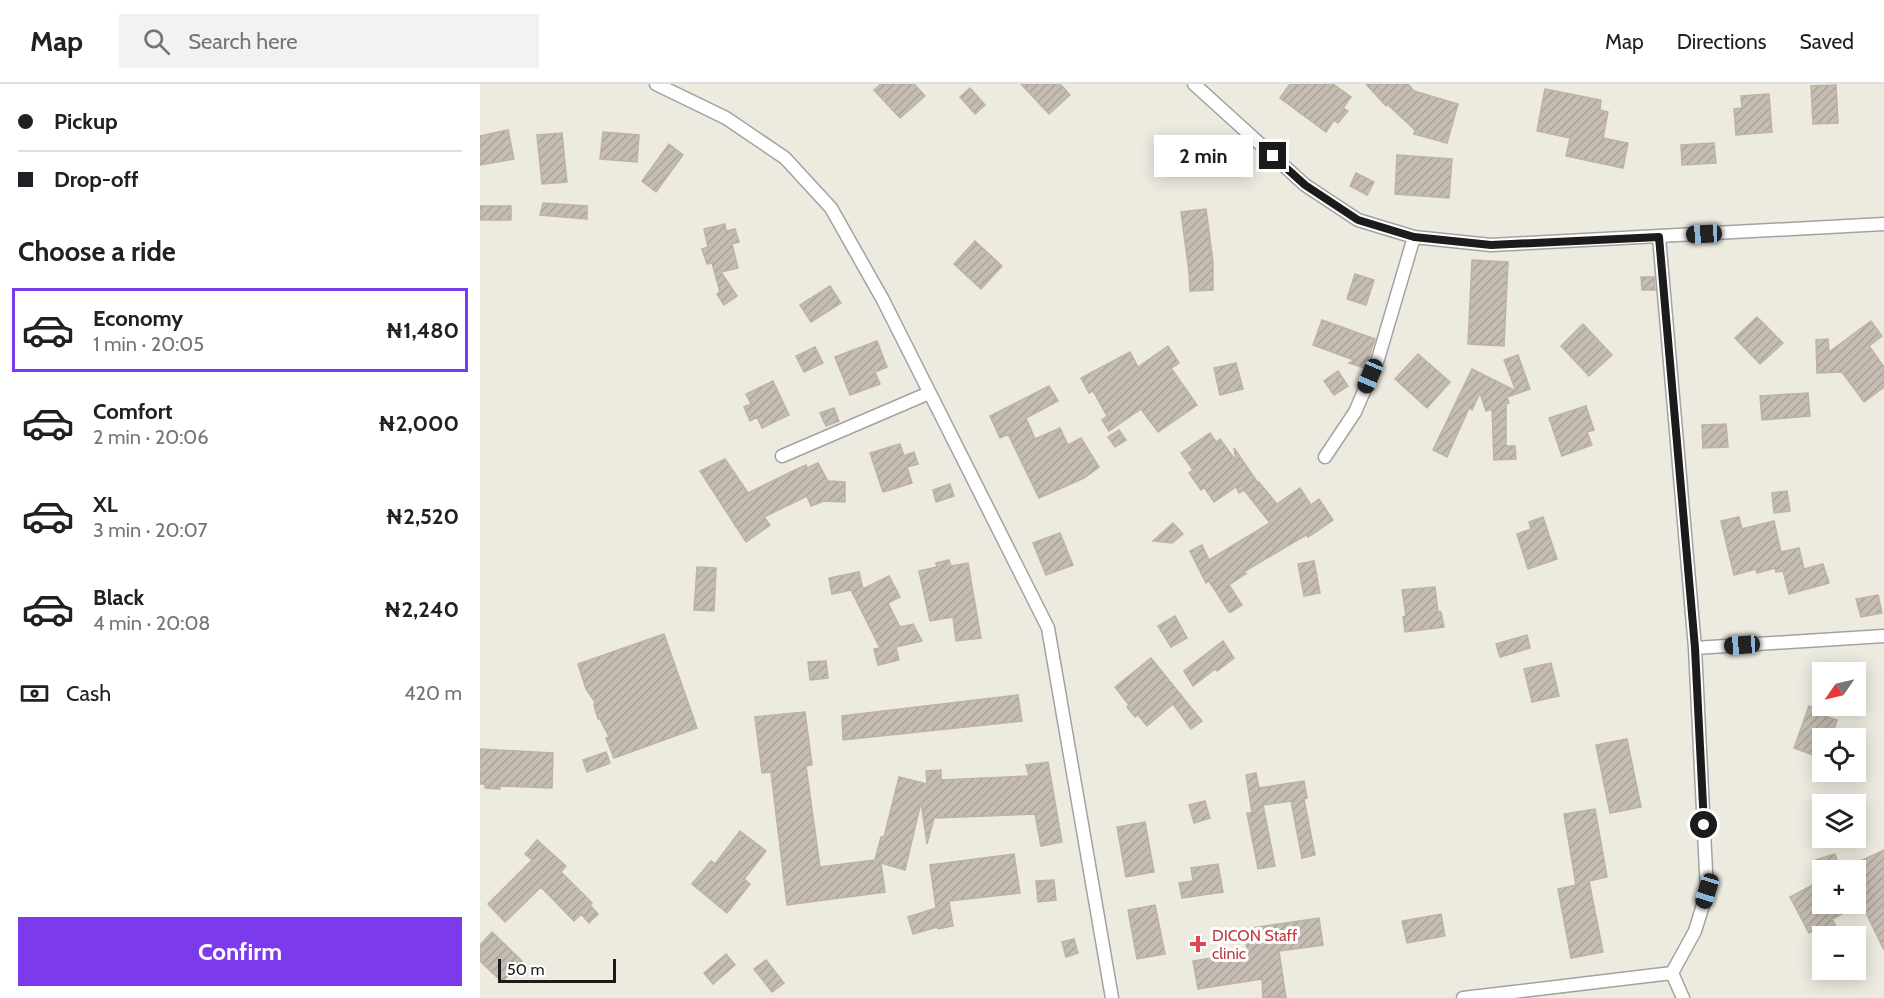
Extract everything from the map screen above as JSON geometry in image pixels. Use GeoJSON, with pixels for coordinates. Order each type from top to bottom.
{"type":"FeatureCollection","features":[{"type":"Feature","properties":{"kind":"street"},"geometry":{"type":"LineString","coordinates":[[656,84],[726,118],[785,158],[831,208],[883,300],[1048,628],[1112,998]]}},
{"type":"Feature","properties":{"kind":"street"},"geometry":{"type":"LineString","coordinates":[[1194,84],[1305,185],[1358,220],[1414,237],[1491,245],[1884,224]]}},
{"type":"Feature","properties":{"kind":"street"},"geometry":{"type":"LineString","coordinates":[[1325,457],[1355,412],[1378,359],[1414,237]]}},
{"type":"Feature","properties":{"kind":"street"},"geometry":{"type":"LineString","coordinates":[[1659,237],[1695,648],[1707,891],[1695,931],[1672,973]]}},
{"type":"Feature","properties":{"kind":"street"},"geometry":{"type":"LineString","coordinates":[[782,456],[930,393]]}},
{"type":"Feature","properties":{"kind":"street"},"geometry":{"type":"LineString","coordinates":[[1695,648],[1884,636]]}},
{"type":"Feature","properties":{"kind":"street"},"geometry":{"type":"LineString","coordinates":[[1463,998],[1672,973]]}},
{"type":"Feature","properties":{"kind":"street"},"geometry":{"type":"LineString","coordinates":[[1672,973],[1683,998]]}},
{"type":"Feature","properties":{"kind":"building"},"geometry":{"type":"Polygon","coordinates":[[[881,84],[914,84],[925,96],[900,118],[874,90],[881,84]]]}},
{"type":"Feature","properties":{"kind":"building"},"geometry":{"type":"Polygon","coordinates":[[[1021,84],[1060,84],[1070,95],[1049,114],[1021,84]]]}},
{"type":"Feature","properties":{"kind":"building"},"geometry":{"type":"Polygon","coordinates":[[[1290,84],[1333,84],[1351,97],[1343,108],[1348,111],[1338,123],[1334,120],[1326,132],[1280,98],[1290,84]]]}},
{"type":"Feature","properties":{"kind":"building"},"geometry":{"type":"Polygon","coordinates":[[[1366,84],[1408,84],[1414,91],[1458,104],[1447,143],[1414,134],[1415,130],[1387,104],[1386,106],[1366,84]]]}},
{"type":"Feature","properties":{"kind":"building"},"geometry":{"type":"Polygon","coordinates":[[[1836,85],[1838,123],[1813,124],[1811,86],[1836,85]]]}},
{"type":"Feature","properties":{"kind":"building"},"geometry":{"type":"Polygon","coordinates":[[[970,88],[985,105],[975,114],[960,97],[970,88]]]}},
{"type":"Feature","properties":{"kind":"building"},"geometry":{"type":"Polygon","coordinates":[[[1545,89],[1601,100],[1600,110],[1608,112],[1603,138],[1628,143],[1623,168],[1566,156],[1570,138],[1537,131],[1545,89]]]}},
{"type":"Feature","properties":{"kind":"building"},"geometry":{"type":"Polygon","coordinates":[[[1769,94],[1772,132],[1736,135],[1734,109],[1742,108],[1741,96],[1769,94]]]}},
{"type":"Feature","properties":{"kind":"building"},"geometry":{"type":"Polygon","coordinates":[[[508,130],[514,159],[480,165],[480,136],[508,130]]]}},
{"type":"Feature","properties":{"kind":"building"},"geometry":{"type":"Polygon","coordinates":[[[603,132],[639,135],[637,162],[600,159],[603,132]]]}},
{"type":"Feature","properties":{"kind":"building"},"geometry":{"type":"Polygon","coordinates":[[[562,133],[567,182],[542,184],[537,135],[562,133]]]}},
{"type":"Feature","properties":{"kind":"building"},"geometry":{"type":"Polygon","coordinates":[[[1714,143],[1716,163],[1682,165],[1681,145],[1714,143]]]}},
{"type":"Feature","properties":{"kind":"building"},"geometry":{"type":"Polygon","coordinates":[[[669,144],[683,155],[656,192],[642,181],[669,144]]]}},
{"type":"Feature","properties":{"kind":"building"},"geometry":{"type":"Polygon","coordinates":[[[1397,155],[1452,159],[1449,198],[1395,194],[1397,155]]]}},
{"type":"Feature","properties":{"kind":"building"},"geometry":{"type":"Polygon","coordinates":[[[1356,173],[1374,182],[1367,195],[1350,186],[1356,173]]]}},
{"type":"Feature","properties":{"kind":"building"},"geometry":{"type":"Polygon","coordinates":[[[543,203],[587,206],[587,219],[540,215],[543,203]]]}},
{"type":"Feature","properties":{"kind":"building"},"geometry":{"type":"Polygon","coordinates":[[[480,206],[511,206],[511,220],[480,220],[480,206]]]}},
{"type":"Feature","properties":{"kind":"building"},"geometry":{"type":"Polygon","coordinates":[[[1206,209],[1213,262],[1213,290],[1190,291],[1181,212],[1206,209]]]}},
{"type":"Feature","properties":{"kind":"building"},"geometry":{"type":"Polygon","coordinates":[[[725,224],[726,231],[735,229],[739,242],[732,244],[738,268],[721,272],[737,296],[724,305],[717,294],[720,292],[712,263],[707,264],[702,249],[708,247],[704,229],[725,224]]]}},
{"type":"Feature","properties":{"kind":"building"},"geometry":{"type":"Polygon","coordinates":[[[975,241],[1002,266],[981,289],[954,264],[975,241]]]}},
{"type":"Feature","properties":{"kind":"building"},"geometry":{"type":"Polygon","coordinates":[[[1472,260],[1508,262],[1504,346],[1468,344],[1472,260]]]}},
{"type":"Feature","properties":{"kind":"building"},"geometry":{"type":"Polygon","coordinates":[[[1355,274],[1374,280],[1366,305],[1347,299],[1355,274]]]}},
{"type":"Feature","properties":{"kind":"building"},"geometry":{"type":"Polygon","coordinates":[[[1641,277],[1654,277],[1655,290],[1642,290],[1641,277]]]}},
{"type":"Feature","properties":{"kind":"building"},"geometry":{"type":"Polygon","coordinates":[[[830,286],[841,303],[811,322],[800,305],[830,286]]]}},
{"type":"Feature","properties":{"kind":"building"},"geometry":{"type":"Polygon","coordinates":[[[1757,317],[1783,343],[1760,364],[1735,338],[1757,317]]]}},
{"type":"Feature","properties":{"kind":"building"},"geometry":{"type":"Polygon","coordinates":[[[1322,320],[1375,339],[1365,368],[1349,363],[1354,360],[1313,345],[1322,320]]]}},
{"type":"Feature","properties":{"kind":"building"},"geometry":{"type":"Polygon","coordinates":[[[1871,321],[1882,336],[1869,346],[1884,367],[1884,387],[1864,402],[1842,372],[1817,373],[1816,340],[1828,339],[1829,352],[1871,321]]]}},
{"type":"Feature","properties":{"kind":"building"},"geometry":{"type":"Polygon","coordinates":[[[1583,324],[1612,355],[1589,376],[1561,346],[1583,324]]]}},
{"type":"Feature","properties":{"kind":"building"},"geometry":{"type":"Polygon","coordinates":[[[877,341],[887,367],[875,372],[880,384],[850,395],[835,357],[877,341]]]}},
{"type":"Feature","properties":{"kind":"building"},"geometry":{"type":"Polygon","coordinates":[[[1168,346],[1179,363],[1171,368],[1197,405],[1158,432],[1141,409],[1109,431],[1102,420],[1107,416],[1093,391],[1089,393],[1081,378],[1130,352],[1138,367],[1168,346]]]}},
{"type":"Feature","properties":{"kind":"building"},"geometry":{"type":"Polygon","coordinates":[[[815,347],[823,363],[804,372],[796,356],[815,347]]]}},
{"type":"Feature","properties":{"kind":"building"},"geometry":{"type":"Polygon","coordinates":[[[1418,354],[1450,382],[1427,408],[1395,379],[1418,354]]]}},
{"type":"Feature","properties":{"kind":"building"},"geometry":{"type":"Polygon","coordinates":[[[1518,355],[1530,389],[1507,397],[1509,403],[1506,404],[1506,446],[1515,446],[1516,459],[1494,460],[1492,409],[1486,411],[1480,393],[1472,410],[1469,408],[1447,457],[1433,450],[1472,369],[1516,391],[1504,360],[1518,355]]]}},
{"type":"Feature","properties":{"kind":"building"},"geometry":{"type":"Polygon","coordinates":[[[1236,363],[1243,389],[1220,395],[1214,368],[1236,363]]]}},
{"type":"Feature","properties":{"kind":"building"},"geometry":{"type":"Polygon","coordinates":[[[1338,371],[1348,386],[1334,395],[1324,381],[1338,371]]]}},
{"type":"Feature","properties":{"kind":"building"},"geometry":{"type":"Polygon","coordinates":[[[773,381],[789,415],[762,428],[757,417],[750,421],[744,407],[751,404],[746,394],[773,381]]]}},
{"type":"Feature","properties":{"kind":"building"},"geometry":{"type":"Polygon","coordinates":[[[1049,386],[1058,401],[1026,418],[1035,439],[1060,428],[1068,445],[1081,438],[1099,467],[1084,478],[1039,498],[1008,434],[1000,438],[990,416],[1049,386]]]}},
{"type":"Feature","properties":{"kind":"building"},"geometry":{"type":"Polygon","coordinates":[[[1808,393],[1810,416],[1762,420],[1760,396],[1808,393]]]}},
{"type":"Feature","properties":{"kind":"building"},"geometry":{"type":"Polygon","coordinates":[[[1586,406],[1594,430],[1587,432],[1592,445],[1562,456],[1549,418],[1586,406]]]}},
{"type":"Feature","properties":{"kind":"building"},"geometry":{"type":"Polygon","coordinates":[[[834,408],[839,421],[826,426],[820,413],[834,408]]]}},
{"type":"Feature","properties":{"kind":"building"},"geometry":{"type":"Polygon","coordinates":[[[1726,424],[1728,447],[1703,448],[1702,425],[1726,424]]]}},
{"type":"Feature","properties":{"kind":"building"},"geometry":{"type":"Polygon","coordinates":[[[1119,430],[1126,440],[1115,447],[1108,437],[1119,430]]]}},
{"type":"Feature","properties":{"kind":"building"},"geometry":{"type":"Polygon","coordinates":[[[1210,433],[1216,442],[1220,439],[1236,461],[1234,448],[1258,483],[1277,504],[1300,488],[1311,505],[1319,499],[1333,520],[1308,537],[1306,535],[1240,574],[1247,573],[1229,585],[1242,605],[1231,612],[1209,581],[1206,583],[1190,551],[1202,545],[1209,560],[1270,523],[1244,490],[1239,493],[1236,487],[1214,502],[1204,487],[1201,490],[1189,473],[1193,470],[1181,453],[1210,433]]]}},
{"type":"Feature","properties":{"kind":"building"},"geometry":{"type":"Polygon","coordinates":[[[900,444],[904,456],[914,452],[918,464],[907,467],[912,483],[883,492],[870,453],[900,444]]]}},
{"type":"Feature","properties":{"kind":"building"},"geometry":{"type":"Polygon","coordinates":[[[725,459],[748,493],[806,465],[807,468],[818,463],[828,481],[845,482],[845,502],[824,501],[811,506],[807,496],[764,517],[770,525],[746,542],[700,471],[725,459]]]}},
{"type":"Feature","properties":{"kind":"building"},"geometry":{"type":"Polygon","coordinates":[[[950,484],[954,496],[936,502],[933,490],[950,484]]]}},
{"type":"Feature","properties":{"kind":"building"},"geometry":{"type":"Polygon","coordinates":[[[1787,491],[1790,511],[1774,513],[1772,493],[1787,491]]]}},
{"type":"Feature","properties":{"kind":"building"},"geometry":{"type":"Polygon","coordinates":[[[1543,517],[1557,559],[1528,569],[1517,534],[1531,529],[1529,522],[1543,517]]]}},
{"type":"Feature","properties":{"kind":"building"},"geometry":{"type":"Polygon","coordinates":[[[1739,517],[1742,529],[1774,521],[1781,552],[1799,548],[1804,569],[1823,564],[1829,583],[1789,594],[1783,571],[1776,572],[1775,568],[1757,573],[1756,569],[1734,575],[1721,521],[1739,517]]]}},
{"type":"Feature","properties":{"kind":"building"},"geometry":{"type":"Polygon","coordinates":[[[1173,523],[1183,534],[1172,543],[1153,541],[1173,523]]]}},
{"type":"Feature","properties":{"kind":"building"},"geometry":{"type":"Polygon","coordinates":[[[1060,533],[1073,565],[1046,575],[1033,543],[1060,533]]]}},
{"type":"Feature","properties":{"kind":"building"},"geometry":{"type":"Polygon","coordinates":[[[949,560],[951,566],[968,563],[981,638],[956,641],[953,617],[930,621],[919,571],[937,567],[936,563],[949,560]]]}},
{"type":"Feature","properties":{"kind":"building"},"geometry":{"type":"Polygon","coordinates":[[[1314,561],[1320,593],[1304,596],[1298,564],[1314,561]]]}},
{"type":"Feature","properties":{"kind":"building"},"geometry":{"type":"Polygon","coordinates":[[[697,567],[716,568],[714,611],[694,610],[697,567]]]}},
{"type":"Feature","properties":{"kind":"building"},"geometry":{"type":"Polygon","coordinates":[[[859,572],[863,589],[889,576],[900,597],[888,603],[900,627],[913,624],[922,641],[896,647],[899,660],[878,665],[874,649],[880,648],[851,590],[832,594],[829,578],[859,572]]]}},
{"type":"Feature","properties":{"kind":"building"},"geometry":{"type":"Polygon","coordinates":[[[1435,587],[1438,612],[1441,612],[1444,627],[1405,632],[1403,617],[1406,616],[1402,590],[1435,587]]]}},
{"type":"Feature","properties":{"kind":"building"},"geometry":{"type":"Polygon","coordinates":[[[1878,595],[1882,613],[1861,617],[1856,599],[1878,595]]]}},
{"type":"Feature","properties":{"kind":"building"},"geometry":{"type":"Polygon","coordinates":[[[1175,616],[1187,638],[1171,647],[1158,626],[1175,616]]]}},
{"type":"Feature","properties":{"kind":"building"},"geometry":{"type":"Polygon","coordinates":[[[664,634],[697,728],[614,758],[606,738],[609,737],[598,719],[595,702],[586,689],[578,664],[664,634]]]}},
{"type":"Feature","properties":{"kind":"building"},"geometry":{"type":"Polygon","coordinates":[[[1527,635],[1530,648],[1500,657],[1496,644],[1527,635]]]}},
{"type":"Feature","properties":{"kind":"building"},"geometry":{"type":"Polygon","coordinates":[[[1223,641],[1234,658],[1193,686],[1184,671],[1223,641]]]}},
{"type":"Feature","properties":{"kind":"building"},"geometry":{"type":"Polygon","coordinates":[[[1151,658],[1202,721],[1191,729],[1173,704],[1147,726],[1138,715],[1135,717],[1115,687],[1151,658]]]}},
{"type":"Feature","properties":{"kind":"building"},"geometry":{"type":"Polygon","coordinates":[[[826,661],[828,678],[810,680],[808,662],[826,661]]]}},
{"type":"Feature","properties":{"kind":"building"},"geometry":{"type":"Polygon","coordinates":[[[1551,663],[1559,696],[1532,702],[1524,669],[1551,663]]]}},
{"type":"Feature","properties":{"kind":"building"},"geometry":{"type":"Polygon","coordinates":[[[1018,695],[1022,721],[843,740],[842,716],[1018,695]]]}},
{"type":"Feature","properties":{"kind":"building"},"geometry":{"type":"Polygon","coordinates":[[[1809,706],[1812,707],[1812,716],[1825,716],[1837,720],[1834,728],[1812,728],[1812,755],[1794,748],[1809,706]]]}},
{"type":"Feature","properties":{"kind":"building"},"geometry":{"type":"Polygon","coordinates":[[[805,712],[812,765],[806,766],[820,867],[875,860],[881,837],[884,837],[899,777],[927,784],[926,771],[941,770],[941,780],[1029,776],[1026,765],[1048,762],[1062,842],[1041,846],[1035,814],[934,818],[927,844],[921,802],[905,870],[881,863],[885,892],[787,905],[771,772],[762,773],[755,717],[805,712]]]}},
{"type":"Feature","properties":{"kind":"building"},"geometry":{"type":"Polygon","coordinates":[[[1627,739],[1641,807],[1610,813],[1596,745],[1627,739]]]}},
{"type":"Feature","properties":{"kind":"building"},"geometry":{"type":"Polygon","coordinates":[[[480,749],[553,753],[552,788],[500,786],[500,789],[485,788],[485,784],[480,784],[480,749]]]}},
{"type":"Feature","properties":{"kind":"building"},"geometry":{"type":"Polygon","coordinates":[[[606,752],[610,763],[587,772],[583,760],[606,752]]]}},
{"type":"Feature","properties":{"kind":"building"},"geometry":{"type":"Polygon","coordinates":[[[1256,773],[1259,788],[1304,781],[1307,798],[1304,799],[1315,855],[1302,858],[1291,801],[1263,805],[1275,866],[1258,869],[1247,813],[1252,813],[1246,775],[1256,773]]]}},
{"type":"Feature","properties":{"kind":"building"},"geometry":{"type":"Polygon","coordinates":[[[1205,801],[1210,818],[1194,823],[1189,805],[1205,801]]]}},
{"type":"Feature","properties":{"kind":"building"},"geometry":{"type":"Polygon","coordinates":[[[1595,809],[1607,877],[1589,881],[1603,952],[1571,958],[1558,889],[1576,885],[1564,814],[1595,809]]]}},
{"type":"Feature","properties":{"kind":"building"},"geometry":{"type":"Polygon","coordinates":[[[1145,822],[1154,872],[1126,877],[1117,827],[1145,822]]]}},
{"type":"Feature","properties":{"kind":"building"},"geometry":{"type":"Polygon","coordinates":[[[740,831],[766,851],[744,879],[750,884],[727,913],[692,884],[711,861],[715,864],[740,831]]]}},
{"type":"Feature","properties":{"kind":"building"},"geometry":{"type":"Polygon","coordinates":[[[537,840],[566,866],[561,872],[592,903],[590,905],[598,914],[589,923],[581,914],[574,921],[541,887],[505,922],[488,904],[532,860],[525,854],[537,840]]]}},
{"type":"Feature","properties":{"kind":"building"},"geometry":{"type":"Polygon","coordinates":[[[1884,850],[1884,950],[1866,913],[1866,860],[1862,860],[1884,850]]]}},
{"type":"Feature","properties":{"kind":"building"},"geometry":{"type":"Polygon","coordinates":[[[1014,854],[1020,893],[949,901],[953,926],[938,929],[937,927],[913,934],[908,917],[936,908],[930,865],[1014,854]]]}},
{"type":"Feature","properties":{"kind":"building"},"geometry":{"type":"Polygon","coordinates":[[[1835,854],[1837,860],[1816,860],[1835,854]]]}},
{"type":"Feature","properties":{"kind":"building"},"geometry":{"type":"Polygon","coordinates":[[[1218,864],[1223,892],[1182,898],[1179,883],[1193,881],[1191,868],[1218,864]]]}},
{"type":"Feature","properties":{"kind":"building"},"geometry":{"type":"Polygon","coordinates":[[[1054,880],[1056,900],[1038,902],[1036,881],[1054,880]]]}},
{"type":"Feature","properties":{"kind":"building"},"geometry":{"type":"Polygon","coordinates":[[[1812,885],[1812,914],[1842,914],[1832,919],[1836,926],[1812,926],[1812,932],[1809,933],[1790,897],[1812,885]]]}},
{"type":"Feature","properties":{"kind":"building"},"geometry":{"type":"Polygon","coordinates":[[[1155,905],[1165,954],[1137,959],[1128,910],[1155,905]]]}},
{"type":"Feature","properties":{"kind":"building"},"geometry":{"type":"Polygon","coordinates":[[[1441,914],[1445,936],[1407,943],[1402,921],[1441,914]]]}},
{"type":"Feature","properties":{"kind":"building"},"geometry":{"type":"Polygon","coordinates":[[[1319,918],[1323,945],[1279,951],[1286,998],[1263,998],[1262,979],[1198,989],[1193,961],[1247,952],[1245,929],[1319,918]]]}},
{"type":"Feature","properties":{"kind":"building"},"geometry":{"type":"Polygon","coordinates":[[[492,932],[522,961],[502,982],[480,961],[480,945],[492,932]]]}},
{"type":"Feature","properties":{"kind":"building"},"geometry":{"type":"Polygon","coordinates":[[[1074,939],[1078,953],[1066,957],[1062,942],[1074,939]]]}},
{"type":"Feature","properties":{"kind":"building"},"geometry":{"type":"Polygon","coordinates":[[[726,954],[735,965],[713,984],[704,973],[726,954]]]}},
{"type":"Feature","properties":{"kind":"building"},"geometry":{"type":"Polygon","coordinates":[[[766,960],[784,983],[772,992],[754,969],[766,960]]]}},
{"type":"Feature","properties":{"kind":"place","name":"DICON Staff clinic"},"geometry":{"type":"Point","coordinates":[1198,944]}},
{"type":"Feature","properties":{"kind":"route"},"geometry":{"type":"LineString","coordinates":[[1273,156],[1305,185],[1358,220],[1414,237],[1491,245],[1659,237],[1695,648],[1704,825]]}}]}
